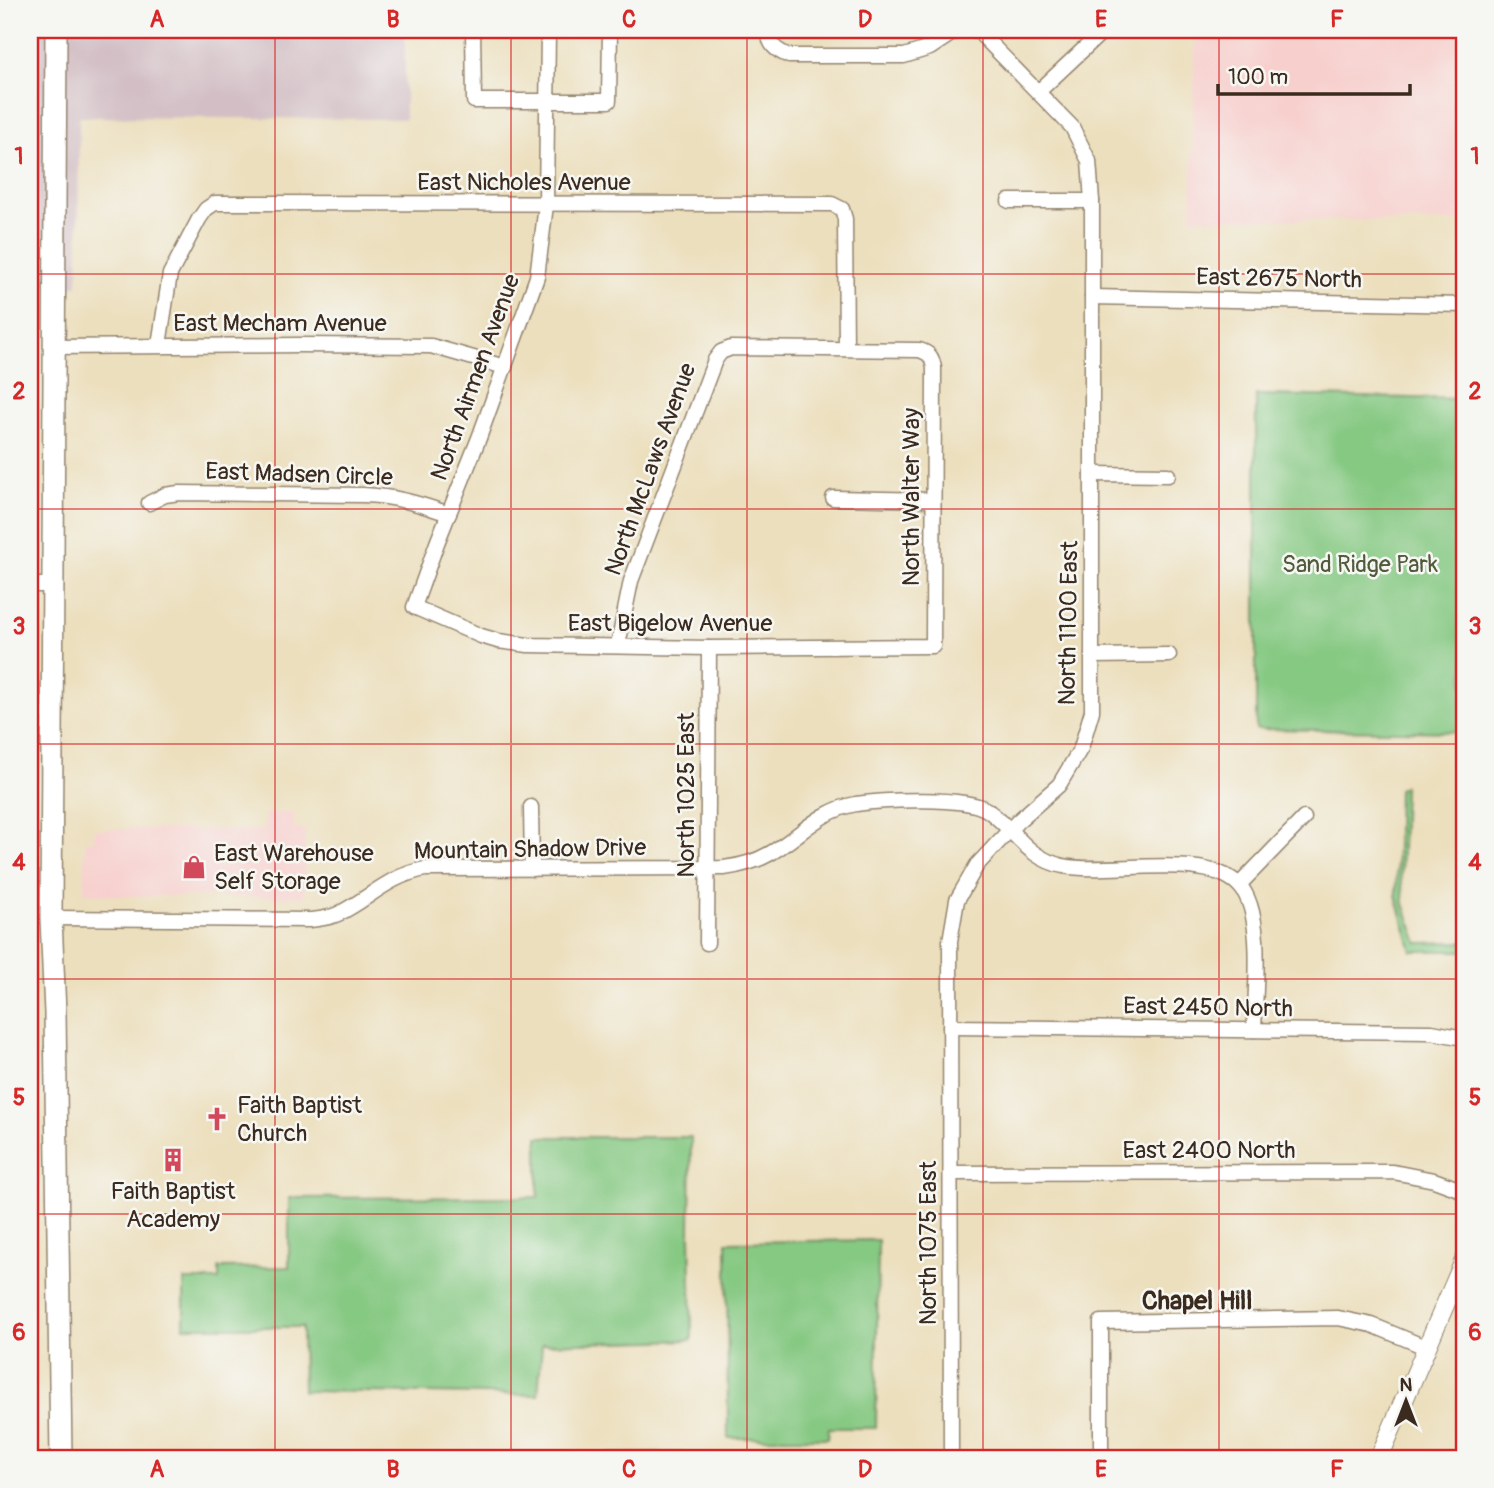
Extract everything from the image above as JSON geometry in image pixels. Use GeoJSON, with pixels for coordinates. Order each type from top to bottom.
{"type":"FeatureCollection","features":[{"type":"Feature","properties":{"kind":"main road"},"geometry":{"type":"LineString","coordinates":[[56,30],[53,347],[40,585],[55,1013],[61,1458]]}},
{"type":"Feature","properties":{"kind":"street"},"geometry":{"type":"LineString","coordinates":[[473,30],[474,100],[610,100],[610,30]]}},
{"type":"Feature","properties":{"kind":"street","name":"North Airmen Avenue"},"geometry":{"type":"LineString","coordinates":[[414,607],[537,277],[546,205],[548,30]]}},
{"type":"Feature","properties":{"kind":"street"},"geometry":{"type":"LineString","coordinates":[[768,30],[769,41],[775,51],[789,56],[904,56],[930,48],[957,30]]}},
{"type":"Feature","properties":{"kind":"street","name":"North 1100 East"},"geometry":{"type":"LineString","coordinates":[[950,1027],[950,941],[957,900],[977,865],[1009,830],[1059,785],[1081,748],[1092,711],[1092,201],[1089,162],[1072,127],[977,30]]}},
{"type":"Feature","properties":{"kind":"street"},"geometry":{"type":"LineString","coordinates":[[1038,92],[1104,30]]}},
{"type":"Feature","properties":{"kind":"street"},"geometry":{"type":"LineString","coordinates":[[1009,201],[1092,201]]}},
{"type":"Feature","properties":{"kind":"street","name":"East Nicholes Avenue"},"geometry":{"type":"LineString","coordinates":[[159,345],[170,274],[206,209],[215,203],[832,204],[842,209],[845,219],[846,349]]}},
{"type":"Feature","properties":{"kind":"street","name":"East 2675 North"},"geometry":{"type":"LineString","coordinates":[[1092,297],[1464,304]]}},
{"type":"Feature","properties":{"kind":"street","name":"East Mecham Avenue"},"geometry":{"type":"LineString","coordinates":[[53,347],[431,346],[505,368]]}},
{"type":"Feature","properties":{"kind":"street","name":"North McLaws Avenue"},"geometry":{"type":"LineString","coordinates":[[618,645],[631,581],[715,360],[721,352],[731,348],[846,349]]}},
{"type":"Feature","properties":{"kind":"street","name":"North Walter Way"},"geometry":{"type":"LineString","coordinates":[[846,349],[927,352],[932,357],[933,646]]}},
{"type":"Feature","properties":{"kind":"street"},"geometry":{"type":"LineString","coordinates":[[1092,474],[1168,475]]}},
{"type":"Feature","properties":{"kind":"street","name":"East Madsen Circle"},"geometry":{"type":"LineString","coordinates":[[149,503],[165,495],[179,493],[363,495],[386,496],[414,502],[449,514]]}},
{"type":"Feature","properties":{"kind":"street"},"geometry":{"type":"LineString","coordinates":[[833,498],[933,500]]}},
{"type":"Feature","properties":{"kind":"street","name":"East Bigelow Avenue"},"geometry":{"type":"LineString","coordinates":[[414,607],[498,641],[528,645],[709,648],[933,646]]}},
{"type":"Feature","properties":{"kind":"street","name":"North 1025 East"},"geometry":{"type":"LineString","coordinates":[[708,943],[709,648]]}},
{"type":"Feature","properties":{"kind":"street"},"geometry":{"type":"LineString","coordinates":[[1092,656],[1169,655]]}},
{"type":"Feature","properties":{"kind":"street","name":"Mountain Shadow Drive"},"geometry":{"type":"LineString","coordinates":[[51,918],[311,920],[336,916],[389,880],[425,869],[709,870],[754,862],[771,854],[812,822],[833,811],[854,804],[880,802],[974,804],[986,809],[1040,859],[1066,866],[1197,868],[1220,872],[1239,885]]}},
{"type":"Feature","properties":{"kind":"street"},"geometry":{"type":"LineString","coordinates":[[531,807],[532,869]]}},
{"type":"Feature","properties":{"kind":"street"},"geometry":{"type":"LineString","coordinates":[[1254,1030],[1256,932],[1252,905],[1239,885],[1304,818]]}},
{"type":"Feature","properties":{"kind":"street","name":"East 2450 North"},"geometry":{"type":"LineString","coordinates":[[950,1027],[1432,1032],[1464,1038]]}},
{"type":"Feature","properties":{"kind":"street","name":"North 1075 East"},"geometry":{"type":"LineString","coordinates":[[950,1027],[951,1458]]}},
{"type":"Feature","properties":{"kind":"street","name":"East 2400 North"},"geometry":{"type":"LineString","coordinates":[[951,1173],[1393,1172],[1434,1180],[1464,1191]]}},
{"type":"Feature","properties":{"kind":"street"},"geometry":{"type":"LineString","coordinates":[[1379,1458],[1464,1261]]}},
{"type":"Feature","properties":{"kind":"street"},"geometry":{"type":"LineString","coordinates":[[1101,1458],[1101,1322],[1338,1318],[1372,1325],[1425,1347]]}},
{"type":"Feature","properties":{"kind":"shaded area"},"geometry":{"type":"Polygon","coordinates":[[[30,30],[405,30],[405,119],[79,117],[78,286],[30,285],[30,30]]]}},
{"type":"Feature","properties":{"kind":"shaded area"},"geometry":{"type":"Polygon","coordinates":[[[1195,30],[1464,30],[1464,222],[1191,218],[1195,30]]]}},
{"type":"Feature","properties":{"kind":"shaded area","name":"East Warehouse Self Storage"},"geometry":{"type":"Polygon","coordinates":[[[265,813],[294,813],[294,829],[305,829],[304,897],[118,896],[84,893],[85,841],[94,840],[94,829],[264,830],[265,813]]]}},
{"type":"Feature","properties":{"kind":"green space","name":"Sand Ridge Park"},"geometry":{"type":"Polygon","coordinates":[[[1256,395],[1464,399],[1464,732],[1256,729],[1256,395]]]}},
{"type":"Feature","properties":{"kind":"green space"},"geometry":{"type":"Polygon","coordinates":[[[1404,786],[1401,877],[1404,904],[1418,943],[1464,942],[1464,951],[1412,951],[1396,895],[1398,789],[1404,786]]]}},
{"type":"Feature","properties":{"kind":"green space"},"geometry":{"type":"Polygon","coordinates":[[[538,1137],[691,1137],[692,1340],[542,1344],[538,1395],[303,1391],[302,1327],[184,1327],[184,1280],[219,1280],[219,1268],[289,1267],[289,1198],[538,1197],[538,1137]]]}},
{"type":"Feature","properties":{"kind":"green space"},"geometry":{"type":"Polygon","coordinates":[[[878,1240],[876,1428],[829,1428],[828,1438],[728,1438],[727,1242],[878,1240]]]}},
{"type":"Feature","properties":{"kind":"green space"},"geometry":{"type":"Polygon","coordinates":[[[692,1453],[692,1458],[536,1458],[536,1456],[692,1453]]]}},
{"type":"Feature","properties":{"kind":"place","name":"East Warehouse Self Storage"},"geometry":{"type":"Point","coordinates":[194,867]}},
{"type":"Feature","properties":{"kind":"place","name":"Faith Baptist Church"},"geometry":{"type":"Point","coordinates":[217,1119]}},
{"type":"Feature","properties":{"kind":"place","name":"Faith Baptist Academy"},"geometry":{"type":"Point","coordinates":[173,1160]}},
{"type":"Feature","properties":{"kind":"district","name":"Chapel Hill"},"geometry":{"type":"Point","coordinates":[1197,1300]}}]}
